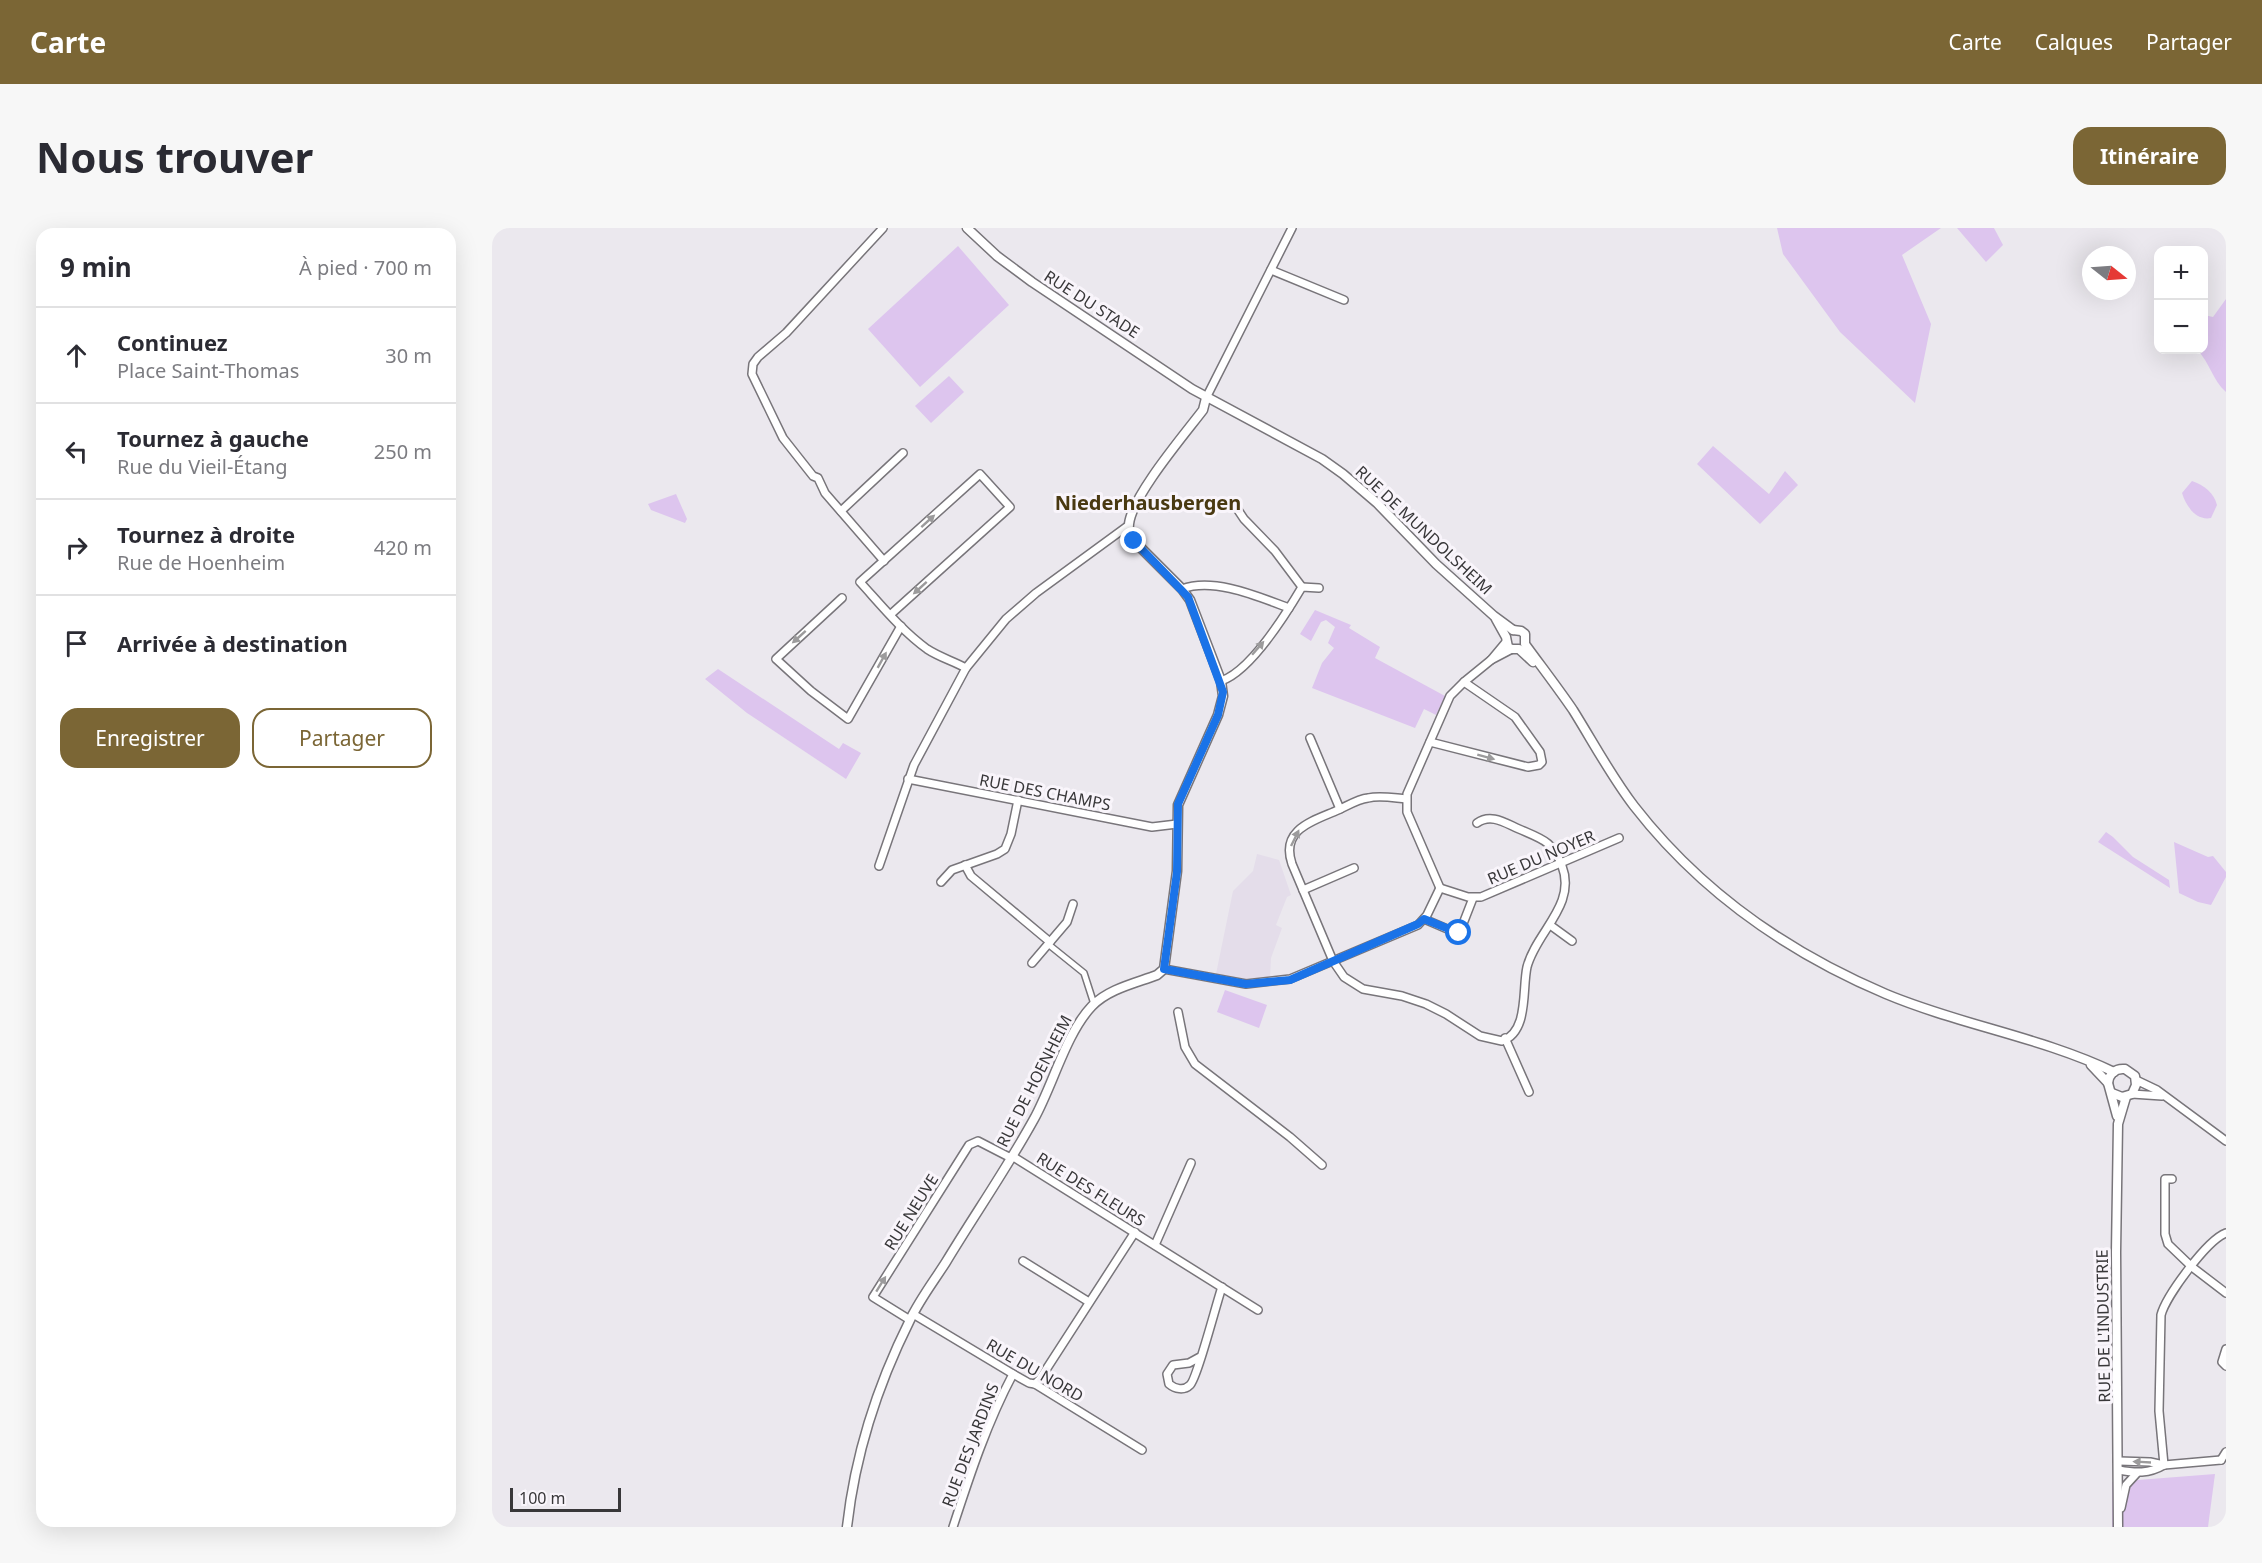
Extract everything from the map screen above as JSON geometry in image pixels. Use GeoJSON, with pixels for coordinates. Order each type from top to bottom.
{"type":"FeatureCollection","features":[{"type":"Feature","properties":{"kind":"street"},"geometry":{"type":"LineString","coordinates":[[883,228],[786,333],[758,357],[753,364],[752,374],[783,438],[813,476],[818,478],[825,492],[862,538],[884,561]]}},
{"type":"Feature","properties":{"kind":"street","name":"RUE DU STADE"},"geometry":{"type":"LineString","coordinates":[[967,228],[997,256],[1032,282],[1206,398]]}},
{"type":"Feature","properties":{"kind":"street"},"geometry":{"type":"LineString","coordinates":[[1292,228],[1206,398],[1203,410],[1136,502],[1129,525],[1129,534],[1134,541],[1182,589],[1193,607],[1223,692],[1221,708],[1179,800],[1177,872],[1164,969],[1234,983],[1262,984],[1290,980],[1418,924],[1424,919],[1440,888]]}},
{"type":"Feature","properties":{"kind":"street"},"geometry":{"type":"LineString","coordinates":[[1271,270],[1344,300]]}},
{"type":"Feature","properties":{"kind":"street","name":"RUE DE MUNDOLSHEIM"},"geometry":{"type":"LineString","coordinates":[[1206,398],[1299,446],[1343,474],[1377,503],[1436,564],[1494,616],[1508,636]]}},
{"type":"Feature","properties":{"kind":"street"},"geometry":{"type":"LineString","coordinates":[[841,511],[903,453]]}},
{"type":"Feature","properties":{"kind":"street"},"geometry":{"type":"LineString","coordinates":[[890,615],[1010,507],[980,474],[860,582],[890,615],[901,626],[929,650],[966,668]]}},
{"type":"Feature","properties":{"kind":"street"},"geometry":{"type":"LineString","coordinates":[[1236,507],[1302,587],[1319,588]]}},
{"type":"Feature","properties":{"kind":"street"},"geometry":{"type":"LineString","coordinates":[[879,866],[908,779],[922,747],[966,668],[1006,619],[1036,593],[1129,525]]}},
{"type":"Feature","properties":{"kind":"street"},"geometry":{"type":"LineString","coordinates":[[1182,589],[1195,585],[1214,586],[1289,608]]}},
{"type":"Feature","properties":{"kind":"street"},"geometry":{"type":"LineString","coordinates":[[1221,681],[1235,674],[1278,626],[1302,587]]}},
{"type":"Feature","properties":{"kind":"street"},"geometry":{"type":"LineString","coordinates":[[842,598],[776,659],[811,691],[848,719],[901,626]]}},
{"type":"Feature","properties":{"kind":"street"},"geometry":{"type":"LineString","coordinates":[[1424,919],[1459,933],[1473,898],[1440,888],[1407,812],[1406,800],[1450,696],[1491,660],[1508,636],[1521,631],[1525,634],[1519,648],[1491,660]]}},
{"type":"Feature","properties":{"kind":"street"},"geometry":{"type":"LineString","coordinates":[[1508,636],[1542,670],[1572,708],[1626,794],[1650,825],[1692,870],[1756,923],[1817,961],[1886,993],[1940,1014],[2084,1058],[2114,1072],[2125,1069],[2132,1073],[2136,1080],[2164,1096],[2226,1141]]}},
{"type":"Feature","properties":{"kind":"street"},"geometry":{"type":"LineString","coordinates":[[1430,742],[1509,764],[1528,767],[1539,765],[1543,757],[1515,717],[1464,682]]}},
{"type":"Feature","properties":{"kind":"street"},"geometry":{"type":"LineString","coordinates":[[1310,738],[1340,809]]}},
{"type":"Feature","properties":{"kind":"street","name":"RUE DES CHAMPS"},"geometry":{"type":"LineString","coordinates":[[908,779],[1152,827],[1177,824]]}},
{"type":"Feature","properties":{"kind":"street"},"geometry":{"type":"LineString","coordinates":[[1406,800],[1368,798],[1309,822],[1294,835],[1290,846],[1290,858],[1333,961],[1344,977],[1359,987],[1426,1004],[1476,1034],[1492,1040],[1505,1038],[1516,1029],[1521,1016],[1528,964],[1538,942],[1560,907],[1565,890],[1565,876],[1554,847],[1543,839],[1494,819],[1488,818],[1476,823]]}},
{"type":"Feature","properties":{"kind":"street"},"geometry":{"type":"LineString","coordinates":[[941,882],[952,870],[1005,849],[1011,834],[1018,800]]}},
{"type":"Feature","properties":{"kind":"street","name":"RUE DU NOYER"},"geometry":{"type":"LineString","coordinates":[[1473,898],[1481,897],[1619,838]]}},
{"type":"Feature","properties":{"kind":"street"},"geometry":{"type":"LineString","coordinates":[[965,865],[971,876],[1084,973],[1094,1004]]}},
{"type":"Feature","properties":{"kind":"street"},"geometry":{"type":"LineString","coordinates":[[1303,890],[1354,868]]}},
{"type":"Feature","properties":{"kind":"street"},"geometry":{"type":"LineString","coordinates":[[1032,963],[1067,921],[1073,904]]}},
{"type":"Feature","properties":{"kind":"street"},"geometry":{"type":"LineString","coordinates":[[1550,924],[1572,941]]}},
{"type":"Feature","properties":{"kind":"street","name":"RUE DE HOENHEIM"},"geometry":{"type":"LineString","coordinates":[[847,1527],[854,1482],[870,1415],[912,1317],[1035,1117],[1078,1025],[1094,1004],[1111,993],[1157,975],[1164,969]]}},
{"type":"Feature","properties":{"kind":"street"},"geometry":{"type":"LineString","coordinates":[[1178,1012],[1185,1047],[1195,1064],[1276,1126],[1322,1165]]}},
{"type":"Feature","properties":{"kind":"street"},"geometry":{"type":"LineString","coordinates":[[1505,1038],[1529,1092]]}},
{"type":"Feature","properties":{"kind":"street"},"geometry":{"type":"LineString","coordinates":[[2084,1058],[2099,1072],[2108,1083],[2112,1093],[2118,1097],[2164,1096]]}},
{"type":"Feature","properties":{"kind":"street"},"geometry":{"type":"LineString","coordinates":[[2108,1083],[2114,1072]]}},
{"type":"Feature","properties":{"kind":"street"},"geometry":{"type":"LineString","coordinates":[[2129,1095],[2136,1085],[2136,1080]]}},
{"type":"Feature","properties":{"kind":"street","name":"RUE DE L'INDUSTRIE"},"geometry":{"type":"LineString","coordinates":[[2112,1093],[2118,1124],[2116,1252],[2118,1524]]}},
{"type":"Feature","properties":{"kind":"street","name":"RUE DE L'INDUSTRIE"},"geometry":{"type":"LineString","coordinates":[[2118,1124],[2129,1095]]}},
{"type":"Feature","properties":{"kind":"street","name":"RUE NEUVE"},"geometry":{"type":"LineString","coordinates":[[912,1317],[873,1297],[879,1287],[969,1145],[978,1141],[1012,1157]]}},
{"type":"Feature","properties":{"kind":"street","name":"RUE DES FLEURS"},"geometry":{"type":"LineString","coordinates":[[1012,1157],[1258,1310]]}},
{"type":"Feature","properties":{"kind":"street","name":"RUE DES FLEURS"},"geometry":{"type":"LineString","coordinates":[[1155,1245],[1191,1163]]}},
{"type":"Feature","properties":{"kind":"street"},"geometry":{"type":"LineString","coordinates":[[2172,1179],[2165,1179],[2165,1234],[2170,1247],[2226,1293]]}},
{"type":"Feature","properties":{"kind":"street"},"geometry":{"type":"LineString","coordinates":[[1035,1384],[1135,1232]]}},
{"type":"Feature","properties":{"kind":"street"},"geometry":{"type":"LineString","coordinates":[[2164,1465],[2159,1412],[2159,1323],[2168,1296],[2216,1238],[2226,1233]]}},
{"type":"Feature","properties":{"kind":"street"},"geometry":{"type":"LineString","coordinates":[[1023,1261],[1089,1302]]}},
{"type":"Feature","properties":{"kind":"street"},"geometry":{"type":"LineString","coordinates":[[1200,1357],[1189,1363],[1173,1365],[1167,1374],[1169,1384],[1178,1389],[1188,1387],[1194,1380],[1222,1287]]}},
{"type":"Feature","properties":{"kind":"street","name":"RUE DU NORD"},"geometry":{"type":"LineString","coordinates":[[912,1317],[1029,1383],[1035,1384],[1142,1450]]}},
{"type":"Feature","properties":{"kind":"street"},"geometry":{"type":"LineString","coordinates":[[2226,1350],[2222,1362],[2226,1366]]}},
{"type":"Feature","properties":{"kind":"street","name":"RUE DES JARDINS"},"geometry":{"type":"LineString","coordinates":[[953,1527],[972,1467],[993,1414],[1013,1374]]}},
{"type":"Feature","properties":{"kind":"street"},"geometry":{"type":"LineString","coordinates":[[2119,1465],[2150,1462],[2164,1465],[2224,1464],[2226,1452]]}},
{"type":"Feature","properties":{"kind":"street"},"geometry":{"type":"LineString","coordinates":[[2119,1465],[2137,1473],[2152,1471],[2164,1465]]}},
{"type":"Feature","properties":{"kind":"street"},"geometry":{"type":"LineString","coordinates":[[2118,1524],[2126,1485],[2137,1473]]}},
{"type":"Feature","properties":{"kind":"shaded area"},"geometry":{"type":"Polygon","coordinates":[[[1777,228],[1941,228],[1902,255],[1931,324],[1915,403],[1840,332],[1783,254],[1777,228]]]}},
{"type":"Feature","properties":{"kind":"shaded area"},"geometry":{"type":"Polygon","coordinates":[[[1957,228],[1994,228],[2003,245],[1986,262],[1957,228]]]}},
{"type":"Feature","properties":{"kind":"shaded area"},"geometry":{"type":"Polygon","coordinates":[[[958,246],[1009,305],[920,387],[868,329],[958,246]]]}},
{"type":"Feature","properties":{"kind":"shaded area"},"geometry":{"type":"Polygon","coordinates":[[[2226,299],[2226,392],[2217,382],[2200,354],[2208,354],[2208,316],[2213,317],[2226,299]]]}},
{"type":"Feature","properties":{"kind":"shaded area"},"geometry":{"type":"Polygon","coordinates":[[[949,376],[964,392],[931,423],[915,406],[949,376]]]}},
{"type":"Feature","properties":{"kind":"shaded area"},"geometry":{"type":"Polygon","coordinates":[[[1713,446],[1769,494],[1785,471],[1798,485],[1760,524],[1697,464],[1713,446]]]}},
{"type":"Feature","properties":{"kind":"shaded area"},"geometry":{"type":"Polygon","coordinates":[[[2192,481],[2208,490],[2214,497],[2217,505],[2211,518],[2196,515],[2186,503],[2182,493],[2192,481]]]}},
{"type":"Feature","properties":{"kind":"shaded area"},"geometry":{"type":"Polygon","coordinates":[[[676,494],[687,519],[685,523],[651,510],[648,504],[676,494]]]}},
{"type":"Feature","properties":{"kind":"shaded area"},"geometry":{"type":"Polygon","coordinates":[[[1315,610],[1351,625],[1349,628],[1380,647],[1375,658],[1445,696],[1436,715],[1424,709],[1415,728],[1312,688],[1322,663],[1334,648],[1328,643],[1335,627],[1326,620],[1321,622],[1311,641],[1300,634],[1315,610]]]}},
{"type":"Feature","properties":{"kind":"shaded area"},"geometry":{"type":"Polygon","coordinates":[[[718,669],[839,749],[843,743],[861,753],[846,779],[747,713],[705,679],[718,669]]]}},
{"type":"Feature","properties":{"kind":"shaded area"},"geometry":{"type":"Polygon","coordinates":[[[2106,832],[2133,857],[2169,880],[2170,888],[2098,842],[2106,832]]]}},
{"type":"Feature","properties":{"kind":"shaded area"},"geometry":{"type":"Polygon","coordinates":[[[2174,842],[2208,857],[2213,856],[2226,872],[2226,877],[2211,905],[2179,893],[2174,842]]]}},
{"type":"Feature","properties":{"kind":"shaded area"},"geometry":{"type":"Polygon","coordinates":[[[1257,854],[1279,860],[1291,895],[1287,897],[1276,925],[1282,928],[1271,958],[1270,978],[1244,979],[1216,974],[1233,891],[1253,871],[1257,854]]]}},
{"type":"Feature","properties":{"kind":"shaded area"},"geometry":{"type":"Polygon","coordinates":[[[1225,990],[1267,1005],[1259,1028],[1217,1012],[1225,990]]]}},
{"type":"Feature","properties":{"kind":"shaded area"},"geometry":{"type":"Polygon","coordinates":[[[2215,1474],[2208,1527],[2112,1527],[2112,1482],[2215,1474]]]}},
{"type":"Feature","properties":{"kind":"district","name":"Niederhausbergen"},"geometry":{"type":"Point","coordinates":[1148,503]}},
{"type":"Feature","properties":{"kind":"route"},"geometry":{"type":"LineString","coordinates":[[1134,541],[1188,597],[1223,688],[1218,715],[1178,804],[1177,872],[1164,969],[1234,983],[1262,984],[1290,980],[1418,924],[1424,919],[1459,933]]}}]}
